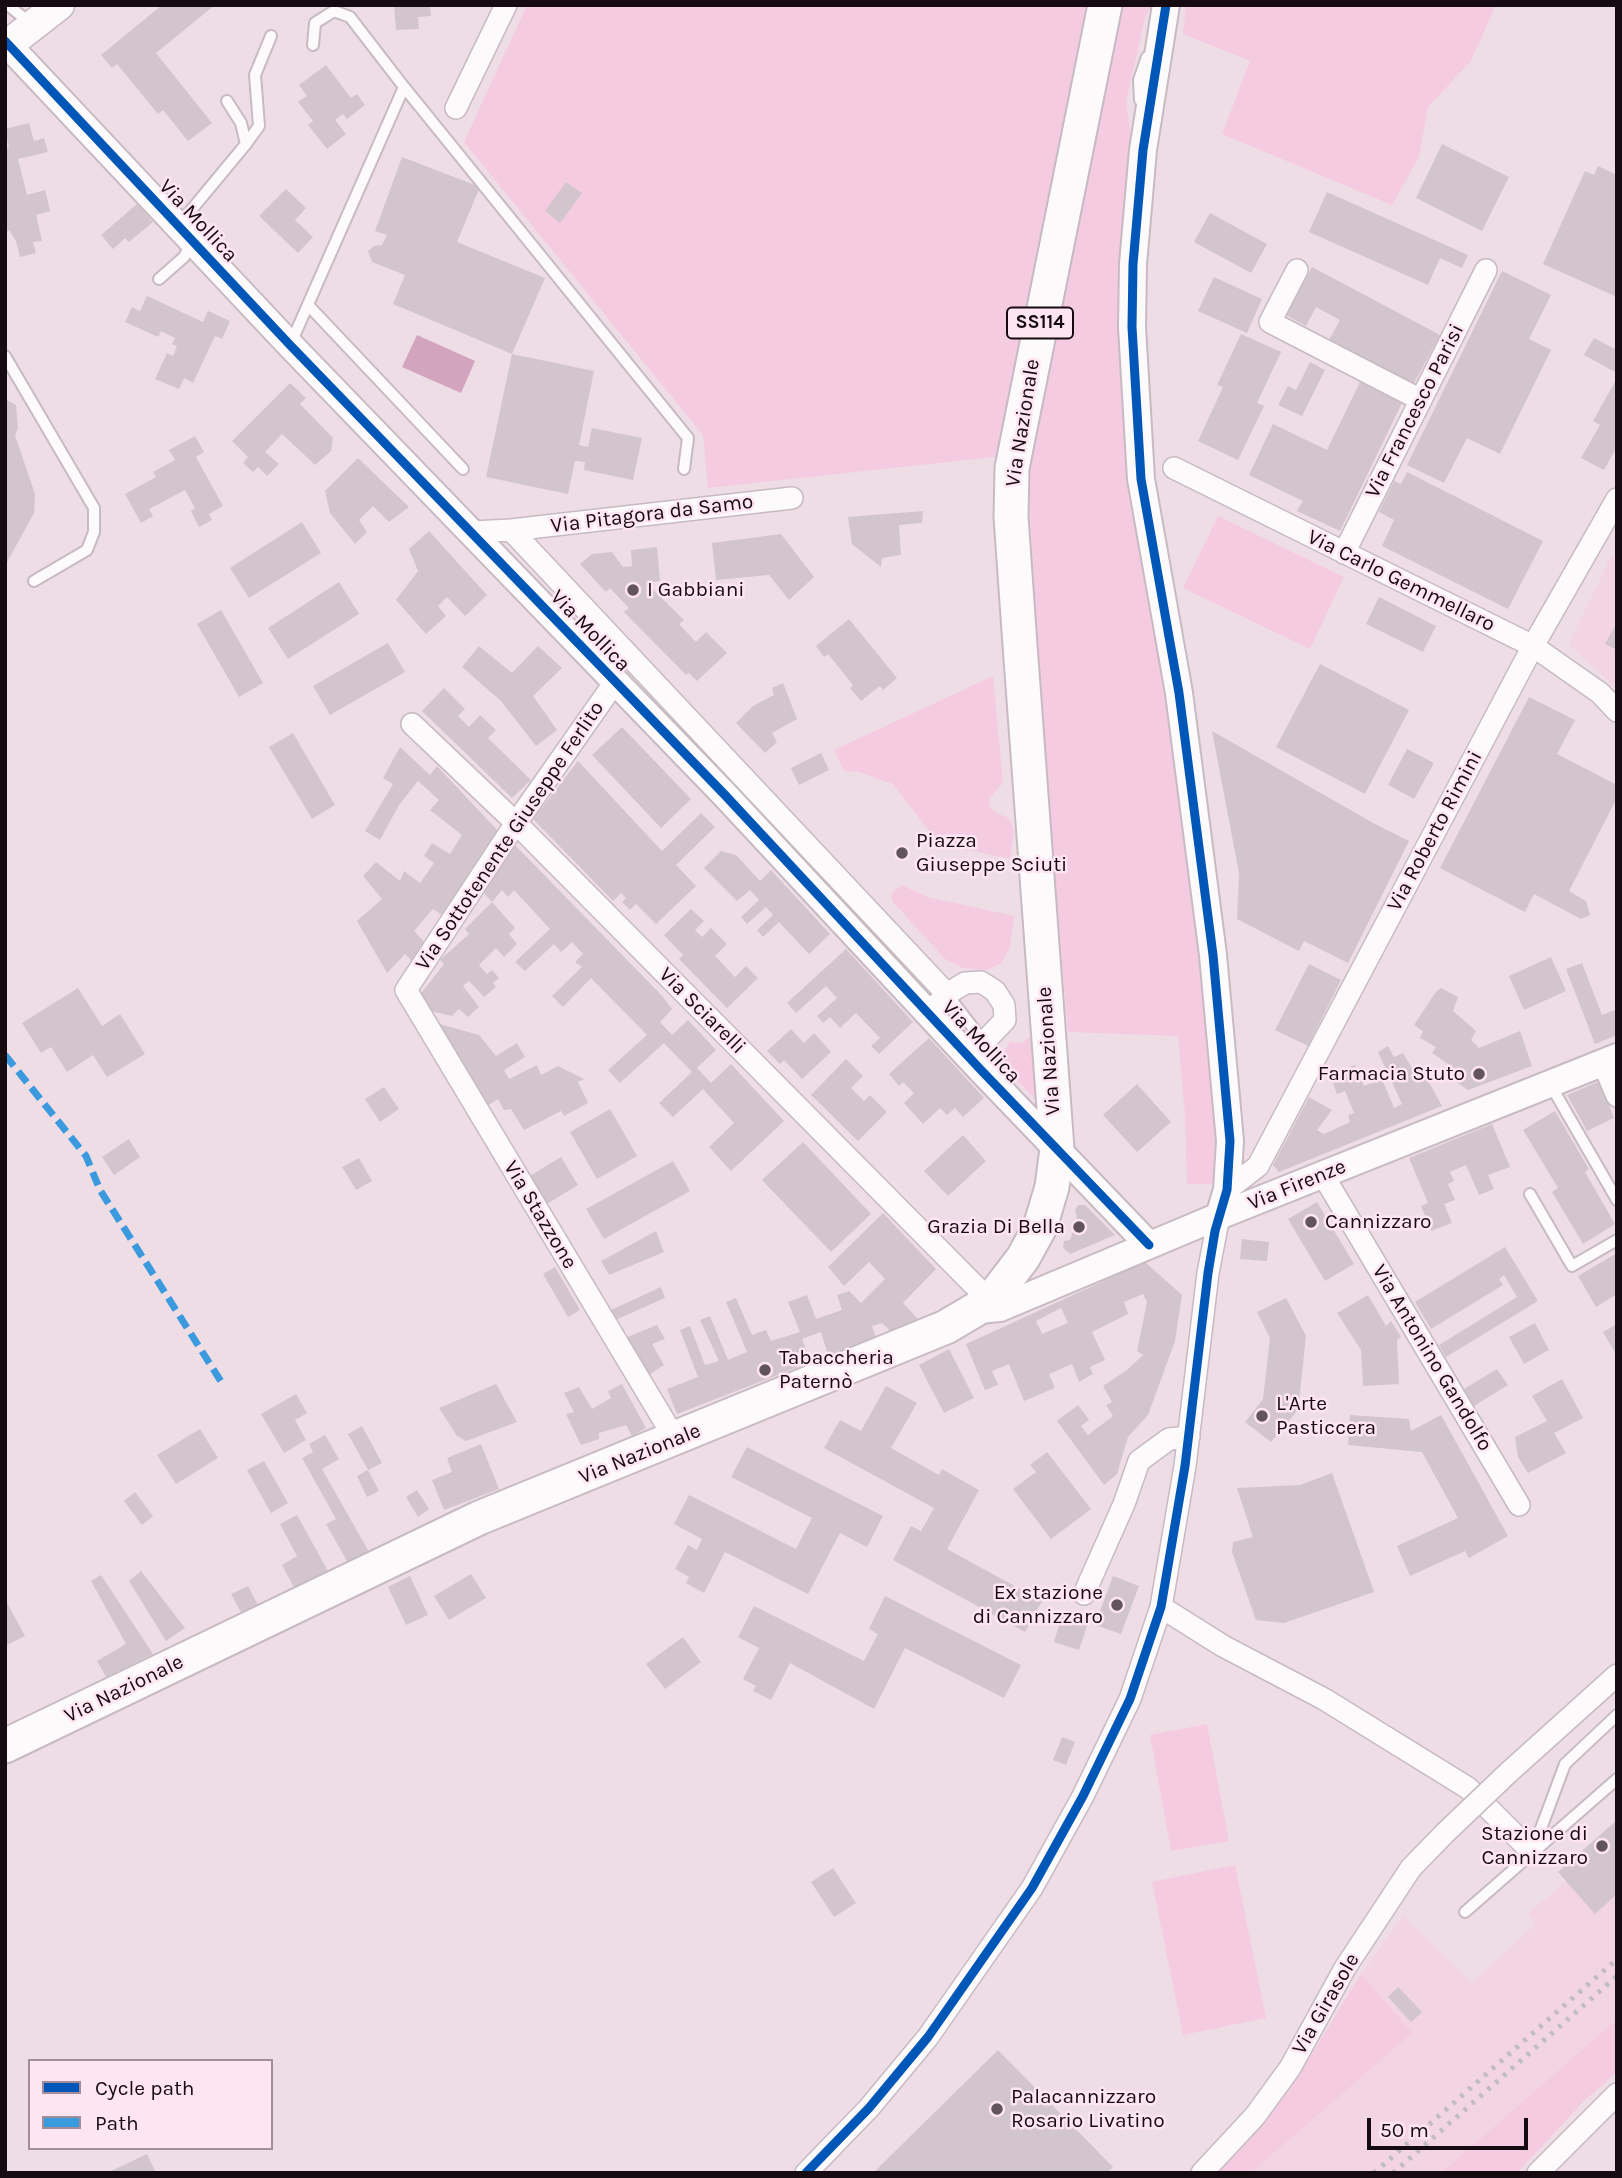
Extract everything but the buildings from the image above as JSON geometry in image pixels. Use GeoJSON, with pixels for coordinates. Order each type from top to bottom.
{"type":"FeatureCollection","features":[{"type":"Feature","properties":{"kind":"main road"},"geometry":{"type":"LineString","coordinates":[[6,45],[59,5]]}},
{"type":"Feature","properties":{"kind":"main road","name":"Via Nazionale"},"geometry":{"type":"LineString","coordinates":[[5,1746],[479,1518],[946,1327],[984,1306],[1012,1274],[1040,1227],[1052,1187],[1057,1149],[1011,517],[1012,468],[1105,5]]}},
{"type":"Feature","properties":{"kind":"street"},"geometry":{"type":"LineString","coordinates":[[456,108],[506,5]]}},
{"type":"Feature","properties":{"kind":"street"},"geometry":{"type":"LineString","coordinates":[[806,2173],[869,2108],[928,2037],[1032,1888],[1083,1796],[1130,1699],[1161,1607],[1189,1437],[1208,1273],[1227,1190],[1230,1141],[1213,955],[1179,693],[1141,479],[1132,314],[1133,264],[1143,150],[1165,5]]}},
{"type":"Feature","properties":{"kind":"street","name":"Via Mollica"},"geometry":{"type":"LineString","coordinates":[[6,45],[615,682],[734,786],[938,1003],[980,1069],[1149,1245]]}},
{"type":"Feature","properties":{"kind":"street"},"geometry":{"type":"LineString","coordinates":[[1297,270],[1270,322],[1421,400]]}},
{"type":"Feature","properties":{"kind":"street","name":"Via Francesco Parisi"},"geometry":{"type":"LineString","coordinates":[[1344,552],[1486,270]]}},
{"type":"Feature","properties":{"kind":"street","name":"Via Carlo Gemmellaro"},"geometry":{"type":"LineString","coordinates":[[1174,468],[1533,646],[1600,693],[1617,711]]}},
{"type":"Feature","properties":{"kind":"street","name":"Via Pitagora da Samo"},"geometry":{"type":"LineString","coordinates":[[473,532],[792,498]]}},
{"type":"Feature","properties":{"kind":"street","name":"Via Roberto Rimini"},"geometry":{"type":"LineString","coordinates":[[1258,1166],[1533,646],[1617,499]]}},
{"type":"Feature","properties":{"kind":"street","name":"Via Pitagora da Samo"},"geometry":{"type":"LineString","coordinates":[[511,530],[734,786]]}},
{"type":"Feature","properties":{"kind":"street","name":"Via Sottotenente Giuseppe Ferlito"},"geometry":{"type":"LineString","coordinates":[[406,990],[516,823],[615,682]]}},
{"type":"Feature","properties":{"kind":"street","name":"Via Sciarelli"},"geometry":{"type":"LineString","coordinates":[[412,724],[516,823],[984,1306]]}},
{"type":"Feature","properties":{"kind":"street"},"geometry":{"type":"LineString","coordinates":[[938,1003],[965,983],[981,982],[995,991],[1004,1005],[1005,1020],[984,1042],[979,1054],[980,1069]]}},
{"type":"Feature","properties":{"kind":"street","name":"Via Stazzone"},"geometry":{"type":"LineString","coordinates":[[406,990],[675,1439]]}},
{"type":"Feature","properties":{"kind":"street"},"geometry":{"type":"LineString","coordinates":[[1610,1060],[1617,1096]]}},
{"type":"Feature","properties":{"kind":"street","name":"Via Firenze"},"geometry":{"type":"LineString","coordinates":[[984,1306],[1000,1308],[1219,1216],[1610,1060]]}},
{"type":"Feature","properties":{"kind":"street"},"geometry":{"type":"LineString","coordinates":[[1227,1190],[1258,1166]]}},
{"type":"Feature","properties":{"kind":"street"},"geometry":{"type":"LineString","coordinates":[[1258,1166],[1262,1199]]}},
{"type":"Feature","properties":{"kind":"street","name":"Via Antonino Gandolfo"},"geometry":{"type":"LineString","coordinates":[[1323,1175],[1519,1505]]}},
{"type":"Feature","properties":{"kind":"street"},"geometry":{"type":"LineString","coordinates":[[1012,1274],[1022,1282],[1046,1287]]}},
{"type":"Feature","properties":{"kind":"street"},"geometry":{"type":"LineString","coordinates":[[1084,1594],[1124,1504],[1139,1461],[1169,1439],[1189,1437]]}},
{"type":"Feature","properties":{"kind":"street"},"geometry":{"type":"LineString","coordinates":[[1161,1607],[1223,1646],[1324,1699],[1468,1788],[1532,1852]]}},
{"type":"Feature","properties":{"kind":"street","name":"Via Girasole"},"geometry":{"type":"LineString","coordinates":[[1202,2173],[1255,2116],[1290,2068],[1345,1968],[1411,1868],[1508,1773],[1617,1675]]}},
{"type":"Feature","properties":{"kind":"street"},"geometry":{"type":"LineString","coordinates":[[1538,2173],[1617,2094]]}},
{"type":"Feature","properties":{"kind":"lane"},"geometry":{"type":"LineString","coordinates":[[8,5],[33,26]]}},
{"type":"Feature","properties":{"kind":"lane"},"geometry":{"type":"LineString","coordinates":[[313,45],[315,23],[334,11],[350,17],[688,438],[684,469]]}},
{"type":"Feature","properties":{"kind":"lane"},"geometry":{"type":"LineString","coordinates":[[159,279],[184,257],[185,233],[258,126],[255,75],[271,36]]}},
{"type":"Feature","properties":{"kind":"lane"},"geometry":{"type":"LineString","coordinates":[[290,345],[404,87]]}},
{"type":"Feature","properties":{"kind":"lane"},"geometry":{"type":"LineString","coordinates":[[227,102],[241,123],[246,144]]}},
{"type":"Feature","properties":{"kind":"lane"},"geometry":{"type":"LineString","coordinates":[[309,306],[463,469]]}},
{"type":"Feature","properties":{"kind":"lane"},"geometry":{"type":"LineString","coordinates":[[5,356],[94,508],[94,532],[86,550],[34,581]]}},
{"type":"Feature","properties":{"kind":"lane"},"geometry":{"type":"LineString","coordinates":[[938,1003],[984,1042]]}},
{"type":"Feature","properties":{"kind":"lane"},"geometry":{"type":"LineString","coordinates":[[1550,1084],[1617,1200]]}},
{"type":"Feature","properties":{"kind":"lane"},"geometry":{"type":"LineString","coordinates":[[1530,1194],[1572,1266],[1617,1240]]}},
{"type":"Feature","properties":{"kind":"lane"},"geometry":{"type":"LineString","coordinates":[[1532,1852],[1565,1764],[1617,1715]]}},
{"type":"Feature","properties":{"kind":"lane"},"geometry":{"type":"LineString","coordinates":[[1465,1912],[1617,1779]]}},
{"type":"Feature","properties":{"kind":"shaded area"},"geometry":{"type":"Polygon","coordinates":[[[527,5],[1092,5],[1003,456],[708,488],[703,435],[464,142],[527,5]]]}},
{"type":"Feature","properties":{"kind":"shaded area"},"geometry":{"type":"Polygon","coordinates":[[[1119,5],[1152,5],[1145,18],[1126,102],[1134,156],[1123,304],[1216,1079],[1214,1184],[1187,1184],[1185,1115],[1178,1036],[1068,1032],[1041,720],[1028,473],[1043,374],[1119,5]]]}},
{"type":"Feature","properties":{"kind":"shaded area"},"geometry":{"type":"Polygon","coordinates":[[[1186,5],[1496,5],[1471,61],[1428,107],[1419,157],[1392,205],[1222,134],[1250,61],[1183,34],[1186,5]]]}},
{"type":"Feature","properties":{"kind":"shaded area"},"geometry":{"type":"Polygon","coordinates":[[[417,335],[475,361],[461,393],[402,367],[417,335]]]}},
{"type":"Feature","properties":{"kind":"shaded area"},"geometry":{"type":"Polygon","coordinates":[[[1218,516],[1344,577],[1310,649],[1183,588],[1218,516]]]}},
{"type":"Feature","properties":{"kind":"shaded area"},"geometry":{"type":"Polygon","coordinates":[[[1611,556],[1617,557],[1617,689],[1569,644],[1611,556]]]}},
{"type":"Feature","properties":{"kind":"shaded area"},"geometry":{"type":"Polygon","coordinates":[[[993,676],[1003,783],[990,797],[989,806],[1011,822],[1014,831],[1010,859],[952,846],[933,836],[893,784],[859,772],[844,771],[834,750],[993,676]]]}},
{"type":"Feature","properties":{"kind":"shaded area"},"geometry":{"type":"Polygon","coordinates":[[[902,885],[927,897],[1014,916],[1010,948],[1001,963],[988,970],[963,968],[945,959],[892,901],[892,893],[902,885]]]}},
{"type":"Feature","properties":{"kind":"shaded area"},"geometry":{"type":"Polygon","coordinates":[[[1039,1029],[1043,1107],[1003,1066],[1001,1057],[1010,1042],[1022,1043],[1039,1029]]]}},
{"type":"Feature","properties":{"kind":"shaded area"},"geometry":{"type":"Polygon","coordinates":[[[1207,1724],[1229,1841],[1171,1851],[1150,1735],[1207,1724]]]}},
{"type":"Feature","properties":{"kind":"shaded area"},"geometry":{"type":"Polygon","coordinates":[[[1617,1820],[1617,2019],[1441,2173],[1251,2173],[1411,2033],[1361,1974],[1403,1916],[1472,1983],[1536,1924],[1528,1914],[1566,1881],[1617,1820]]]}},
{"type":"Feature","properties":{"kind":"shaded area"},"geometry":{"type":"Polygon","coordinates":[[[1235,1865],[1266,2018],[1183,2035],[1152,1882],[1235,1865]]]}},
{"type":"Feature","properties":{"kind":"shaded area"},"geometry":{"type":"Polygon","coordinates":[[[1361,1974],[1412,2033],[1251,2173],[1218,2173],[1260,2128],[1291,2088],[1361,1974]]]}},
{"type":"Feature","properties":{"kind":"shaded area"},"geometry":{"type":"Polygon","coordinates":[[[1617,2019],[1617,2072],[1584,2101],[1517,2173],[1441,2173],[1617,2019]]]}},
{"type":"Feature","properties":{"kind":"railway"},"geometry":{"type":"LineString","coordinates":[[1374,2173],[1617,1959]]}},
{"type":"Feature","properties":{"kind":"railway"},"geometry":{"type":"LineString","coordinates":[[1393,2173],[1617,1976]]}},
{"type":"Feature","properties":{"kind":"marked path"},"geometry":{"type":"LineString","coordinates":[[5,1055],[86,1156],[100,1190],[222,1383]]}},
{"type":"Feature","properties":{"kind":"cycle path"},"geometry":{"type":"LineString","coordinates":[[806,2173],[869,2108],[928,2037],[1032,1888],[1083,1796],[1130,1699],[1161,1607],[1185,1466],[1208,1273],[1215,1231],[1227,1190],[1230,1141],[1213,955],[1179,693],[1141,479],[1132,327],[1133,264],[1143,150],[1166,5]]}},
{"type":"Feature","properties":{"kind":"cycle path"},"geometry":{"type":"LineString","coordinates":[[5,41],[290,345],[724,794],[980,1069],[1149,1245]]}},
{"type":"Feature","properties":{"kind":"place","name":"I Gabbiani"},"geometry":{"type":"Point","coordinates":[633,590]}},
{"type":"Feature","properties":{"kind":"place","name":"Piazza Giuseppe Sciuti"},"geometry":{"type":"Point","coordinates":[902,853]}},
{"type":"Feature","properties":{"kind":"place","name":"Farmacia Stuto"},"geometry":{"type":"Point","coordinates":[1479,1074]}},
{"type":"Feature","properties":{"kind":"place","name":"Cannizzaro"},"geometry":{"type":"Point","coordinates":[1311,1222]}},
{"type":"Feature","properties":{"kind":"place","name":"Grazia Di Bella"},"geometry":{"type":"Point","coordinates":[1079,1227]}},
{"type":"Feature","properties":{"kind":"place","name":"Tabaccheria Paternò"},"geometry":{"type":"Point","coordinates":[765,1370]}},
{"type":"Feature","properties":{"kind":"place","name":"L'Arte Pasticcera"},"geometry":{"type":"Point","coordinates":[1262,1416]}},
{"type":"Feature","properties":{"kind":"place","name":"Ex stazione di Cannizzaro"},"geometry":{"type":"Point","coordinates":[1117,1605]}},
{"type":"Feature","properties":{"kind":"place","name":"Stazione di Cannizzaro"},"geometry":{"type":"Point","coordinates":[1602,1846]}},
{"type":"Feature","properties":{"kind":"place","name":"Palacannizzaro Rosario Livatino"},"geometry":{"type":"Point","coordinates":[997,2109]}}]}
